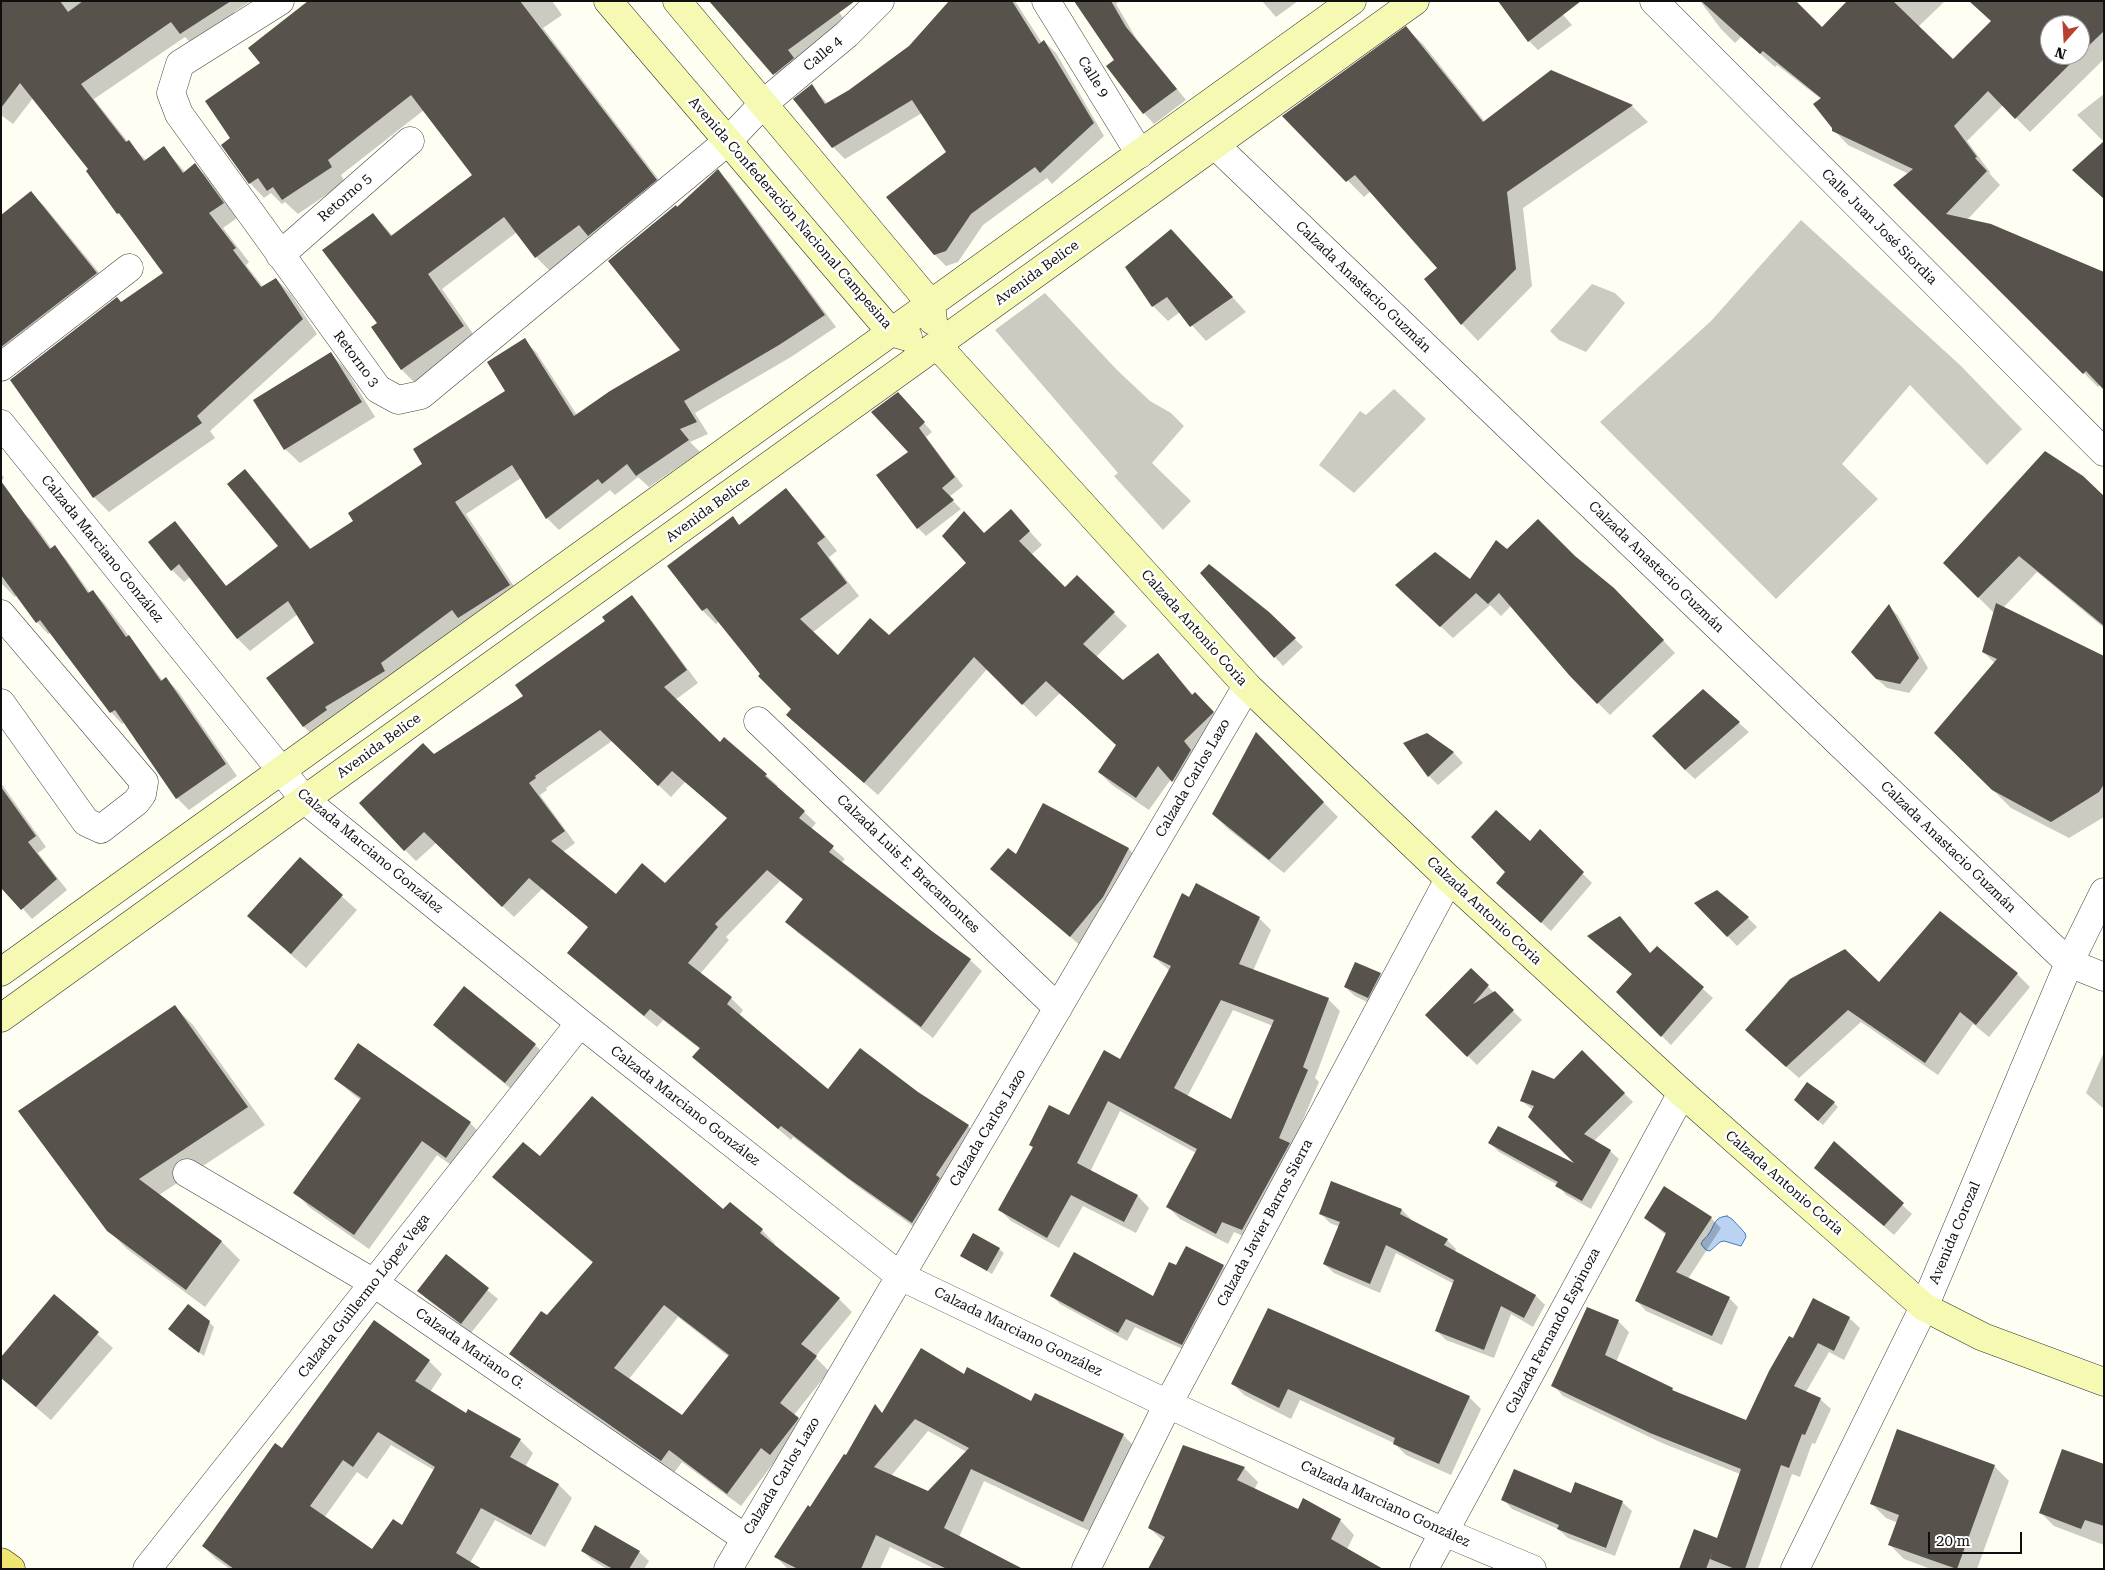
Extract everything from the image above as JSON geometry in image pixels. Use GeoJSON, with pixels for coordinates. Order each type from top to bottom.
{"type":"FeatureCollection","features":[{"type":"Feature","properties":{"kind":"main road","name":"Avenida Confederación Nacional Campesina"},"geometry":{"type":"LineString","coordinates":[[608,1],[891,332],[937,345]]}},
{"type":"Feature","properties":{"kind":"main road"},"geometry":{"type":"LineString","coordinates":[[677,1],[931,304],[937,345]]}},
{"type":"Feature","properties":{"kind":"main road","name":"Avenida Belice"},"geometry":{"type":"LineString","coordinates":[[1,1018],[1415,1]]}},
{"type":"Feature","properties":{"kind":"main road"},"geometry":{"type":"LineString","coordinates":[[1,972],[1349,2]]}},
{"type":"Feature","properties":{"kind":"main road","name":"Calzada Antonio Coria"},"geometry":{"type":"LineString","coordinates":[[937,345],[1247,686],[1449,879],[1682,1092],[1924,1306],[1983,1337],[2104,1382]]}},
{"type":"Feature","properties":{"kind":"main road"},"geometry":{"type":"LineString","coordinates":[[1,1562],[10,1569]]}},
{"type":"Feature","properties":{"kind":"street","name":"Retorno 3"},"geometry":{"type":"LineString","coordinates":[[280,1],[180,64],[171,93],[179,114],[378,389],[398,400],[420,395],[728,141],[763,104]]}},
{"type":"Feature","properties":{"kind":"street","name":"Calle 4"},"geometry":{"type":"LineString","coordinates":[[763,104],[847,34],[880,1]]}},
{"type":"Feature","properties":{"kind":"street","name":"Calle 9"},"geometry":{"type":"LineString","coordinates":[[1046,1],[1140,154]]}},
{"type":"Feature","properties":{"kind":"street","name":"Calle Juan José Siordia"},"geometry":{"type":"LineString","coordinates":[[1654,1],[2104,452]]}},
{"type":"Feature","properties":{"kind":"street","name":"Retorno 5"},"geometry":{"type":"LineString","coordinates":[[280,254],[410,141]]}},
{"type":"Feature","properties":{"kind":"street","name":"Calzada Anastacio Guzmán"},"geometry":{"type":"LineString","coordinates":[[1215,145],[2070,963],[2104,977]]}},
{"type":"Feature","properties":{"kind":"street"},"geometry":{"type":"LineString","coordinates":[[1,367],[129,268]]}},
{"type":"Feature","properties":{"kind":"street","name":"Calzada Marciano González"},"geometry":{"type":"LineString","coordinates":[[1,424],[305,800],[580,1023],[900,1276],[1168,1404],[1444,1532],[1532,1569]]}},
{"type":"Feature","properties":{"kind":"street"},"geometry":{"type":"LineString","coordinates":[[1,614],[144,782],[142,794],[136,802],[101,829],[86,822],[1,703]]}},
{"type":"Feature","properties":{"kind":"street","name":"Calzada Carlos Lazo"},"geometry":{"type":"LineString","coordinates":[[728,1569],[1247,686]]}},
{"type":"Feature","properties":{"kind":"street","name":"Calzada Luis E. Bracamontes"},"geometry":{"type":"LineString","coordinates":[[758,721],[1058,1008]]}},
{"type":"Feature","properties":{"kind":"street","name":"Calzada Javier Barros Sierra"},"geometry":{"type":"LineString","coordinates":[[1086,1569],[1168,1404],[1449,879]]}},
{"type":"Feature","properties":{"kind":"street","name":"Avenida Corozal"},"geometry":{"type":"LineString","coordinates":[[1795,1569],[1924,1306],[2070,963],[2104,892]]}},
{"type":"Feature","properties":{"kind":"street","name":"Calzada Guillermo López Vega"},"geometry":{"type":"LineString","coordinates":[[148,1569],[580,1023]]}},
{"type":"Feature","properties":{"kind":"street","name":"Calzada Fernando Espinoza"},"geometry":{"type":"LineString","coordinates":[[1424,1569],[1682,1092]]}},
{"type":"Feature","properties":{"kind":"street","name":"Calzada Mariano G."},"geometry":{"type":"LineString","coordinates":[[187,1173],[374,1283],[745,1538]]}},
{"type":"Feature","properties":{"kind":"water"},"geometry":{"type":"Polygon","coordinates":[[[1727,1216],[1745,1233],[1746,1237],[1741,1246],[1724,1241],[1720,1242],[1710,1251],[1706,1250],[1701,1244],[1717,1220],[1727,1216]]]}},
{"type":"Feature","properties":{"kind":"building"},"geometry":{"type":"Polygon","coordinates":[[[1,1],[60,1],[68,12],[83,1],[231,1],[180,34],[171,22],[81,84],[126,142],[129,140],[144,161],[164,146],[183,173],[195,163],[224,203],[209,213],[236,248],[233,250],[261,287],[276,278],[303,319],[197,416],[202,423],[93,498],[10,380],[117,297],[121,302],[163,273],[119,213],[117,214],[86,171],[88,169],[20,83],[1,108],[1,1]]]}},
{"type":"Feature","properties":{"kind":"building"},"geometry":{"type":"Polygon","coordinates":[[[308,1],[520,1],[657,180],[588,236],[579,225],[535,258],[504,217],[428,274],[464,326],[401,370],[371,327],[377,323],[322,250],[373,213],[391,236],[472,175],[411,95],[328,160],[332,167],[282,200],[273,187],[267,191],[258,178],[249,184],[221,145],[230,138],[205,101],[260,63],[248,48],[308,1]]]}},
{"type":"Feature","properties":{"kind":"building"},"geometry":{"type":"Polygon","coordinates":[[[709,1],[855,1],[788,50],[794,58],[773,75],[709,1]]]}},
{"type":"Feature","properties":{"kind":"building"},"geometry":{"type":"Polygon","coordinates":[[[949,1],[1012,1],[1039,44],[1044,40],[1094,123],[1040,173],[1035,167],[971,214],[946,251],[934,255],[886,197],[946,152],[912,100],[832,148],[793,99],[812,84],[825,104],[849,90],[909,46],[949,1]]]}},
{"type":"Feature","properties":{"kind":"building"},"geometry":{"type":"Polygon","coordinates":[[[1074,1],[1111,1],[1126,27],[1177,89],[1143,114],[1106,66],[1114,60],[1074,1]]]}},
{"type":"Feature","properties":{"kind":"building"},"geometry":{"type":"Polygon","coordinates":[[[1498,1],[1581,1],[1528,42],[1498,1]]]}},
{"type":"Feature","properties":{"kind":"building"},"geometry":{"type":"Polygon","coordinates":[[[1701,1],[1796,1],[1822,27],[1847,1],[1893,1],[1953,59],[1991,21],[1969,1],[2104,1],[2104,31],[2090,44],[2090,15],[2040,15],[2040,65],[2069,65],[2015,119],[1988,91],[1954,126],[1977,157],[1975,158],[1987,171],[1946,214],[1991,224],[2104,272],[2104,390],[2086,371],[2083,374],[1893,185],[1913,169],[1832,131],[1832,128],[1813,104],[1821,98],[1763,51],[1760,54],[1701,1]]]}},
{"type":"Feature","properties":{"kind":"building"},"geometry":{"type":"Polygon","coordinates":[[[1406,26],[1483,122],[1551,70],[1633,105],[1507,192],[1516,269],[1461,325],[1424,279],[1437,268],[1355,175],[1346,182],[1282,116],[1406,26]]]}},
{"type":"Feature","properties":{"kind":"building"},"geometry":{"type":"Polygon","coordinates":[[[2104,141],[2104,199],[2072,170],[2104,141]]]}},
{"type":"Feature","properties":{"kind":"building"},"geometry":{"type":"Polygon","coordinates":[[[718,169],[825,315],[779,345],[684,401],[697,422],[680,429],[689,440],[636,476],[627,464],[602,484],[598,479],[546,519],[512,465],[455,502],[510,585],[458,618],[452,610],[381,663],[385,671],[325,707],[327,710],[303,727],[266,678],[314,643],[288,601],[237,639],[179,564],[171,571],[148,542],[175,521],[226,586],[278,546],[227,484],[245,469],[310,549],[353,521],[348,513],[422,464],[413,449],[505,391],[487,362],[525,338],[574,416],[610,391],[680,350],[608,261],[676,205],[677,207],[718,169]]]}},
{"type":"Feature","properties":{"kind":"building"},"geometry":{"type":"Polygon","coordinates":[[[31,191],[97,273],[1,347],[1,215],[31,191]]]}},
{"type":"Feature","properties":{"kind":"building"},"geometry":{"type":"Polygon","coordinates":[[[1171,229],[1233,297],[1190,327],[1167,297],[1152,307],[1125,267],[1171,229]]]}},
{"type":"Feature","properties":{"kind":"building"},"geometry":{"type":"Polygon","coordinates":[[[331,352],[362,402],[284,450],[253,400],[331,352]]]}},
{"type":"Feature","properties":{"kind":"building"},"geometry":{"type":"Polygon","coordinates":[[[898,392],[925,422],[919,428],[955,477],[942,488],[954,500],[917,529],[876,475],[908,452],[871,412],[898,392]]]}},
{"type":"Feature","properties":{"kind":"building"},"geometry":{"type":"Polygon","coordinates":[[[2045,451],[2083,476],[2104,496],[2104,626],[2019,556],[1978,598],[1943,563],[2045,451]]]}},
{"type":"Feature","properties":{"kind":"building"},"geometry":{"type":"Polygon","coordinates":[[[1,481],[50,549],[55,545],[88,593],[93,590],[126,637],[129,635],[161,681],[166,677],[226,764],[176,799],[115,710],[110,713],[40,620],[36,623],[1,575],[1,481]]]}},
{"type":"Feature","properties":{"kind":"building"},"geometry":{"type":"Polygon","coordinates":[[[786,488],[825,537],[817,543],[847,583],[800,619],[838,655],[870,618],[889,635],[966,563],[942,536],[964,511],[984,533],[1011,509],[1030,531],[1019,541],[1065,587],[1077,575],[1115,612],[1083,644],[1123,680],[1158,653],[1192,695],[1195,692],[1214,712],[1184,741],[1191,750],[1172,782],[1158,766],[1136,798],[1098,772],[1116,745],[1046,681],[1022,705],[974,657],[864,783],[786,715],[791,709],[758,676],[760,674],[707,608],[702,611],[667,566],[733,516],[739,525],[786,488]]]}},
{"type":"Feature","properties":{"kind":"building"},"geometry":{"type":"Polygon","coordinates":[[[1538,519],[1575,556],[1614,588],[1664,640],[1597,704],[1569,675],[1499,593],[1488,604],[1476,593],[1440,627],[1395,585],[1435,552],[1470,579],[1496,540],[1507,549],[1538,519]]]}},
{"type":"Feature","properties":{"kind":"building"},"geometry":{"type":"Polygon","coordinates":[[[1209,564],[1269,612],[1296,638],[1274,658],[1200,573],[1209,564]]]}},
{"type":"Feature","properties":{"kind":"building"},"geometry":{"type":"Polygon","coordinates":[[[632,595],[687,670],[664,687],[720,742],[724,737],[767,774],[765,776],[805,811],[799,818],[834,846],[829,852],[971,959],[921,1027],[785,922],[803,899],[767,870],[715,924],[718,927],[688,963],[732,997],[727,1004],[828,1089],[860,1048],[918,1092],[969,1125],[936,1175],[940,1178],[912,1223],[848,1178],[781,1126],[778,1129],[692,1057],[700,1048],[650,1009],[644,1016],[567,953],[588,927],[529,878],[502,907],[424,832],[404,851],[359,803],[423,743],[434,754],[523,696],[515,685],[605,621],[602,617],[632,595]],[[600,730],[535,776],[536,778],[529,783],[565,831],[551,841],[616,894],[642,863],[665,883],[727,818],[672,771],[658,786],[600,730]]]}},
{"type":"Feature","properties":{"kind":"building"},"geometry":{"type":"Polygon","coordinates":[[[1996,603],[2104,656],[2104,784],[2099,792],[2051,822],[1992,790],[1934,733],[1997,659],[1982,652],[1996,603]]]}},
{"type":"Feature","properties":{"kind":"building"},"geometry":{"type":"Polygon","coordinates":[[[1889,604],[1919,658],[1900,684],[1876,679],[1851,652],[1889,604]]]}},
{"type":"Feature","properties":{"kind":"building"},"geometry":{"type":"Polygon","coordinates":[[[1703,689],[1740,722],[1685,770],[1652,736],[1703,689]]]}},
{"type":"Feature","properties":{"kind":"building"},"geometry":{"type":"Polygon","coordinates":[[[1256,732],[1324,802],[1269,860],[1212,814],[1256,732]]]}},
{"type":"Feature","properties":{"kind":"building"},"geometry":{"type":"Polygon","coordinates":[[[1427,733],[1454,752],[1428,777],[1403,743],[1427,733]]]}},
{"type":"Feature","properties":{"kind":"building"},"geometry":{"type":"Polygon","coordinates":[[[1,787],[36,836],[28,842],[57,879],[21,910],[1,888],[1,787]]]}},
{"type":"Feature","properties":{"kind":"building"},"geometry":{"type":"Polygon","coordinates":[[[1043,803],[1129,848],[1103,897],[1070,937],[990,869],[1008,848],[1016,854],[1043,803]]]}},
{"type":"Feature","properties":{"kind":"building"},"geometry":{"type":"Polygon","coordinates":[[[1496,810],[1530,841],[1540,829],[1584,872],[1541,923],[1496,883],[1505,872],[1471,837],[1496,810]]]}},
{"type":"Feature","properties":{"kind":"building"},"geometry":{"type":"Polygon","coordinates":[[[300,857],[343,895],[291,954],[247,916],[300,857]]]}},
{"type":"Feature","properties":{"kind":"building"},"geometry":{"type":"Polygon","coordinates":[[[1196,883],[1260,917],[1239,964],[1329,998],[1303,1067],[1308,1070],[1279,1138],[1290,1143],[1242,1230],[1222,1222],[1216,1234],[1166,1207],[1197,1149],[1108,1101],[1077,1163],[1138,1195],[1124,1222],[1071,1195],[1047,1238],[998,1210],[1033,1147],[1029,1145],[1049,1105],[1069,1115],[1104,1050],[1120,1059],[1171,966],[1153,957],[1182,893],[1189,897],[1196,883]],[[1221,1000],[1174,1088],[1231,1119],[1274,1020],[1221,1000]]]}},
{"type":"Feature","properties":{"kind":"building"},"geometry":{"type":"Polygon","coordinates":[[[1717,890],[1749,917],[1727,937],[1694,903],[1717,890]]]}},
{"type":"Feature","properties":{"kind":"building"},"geometry":{"type":"Polygon","coordinates":[[[1940,911],[2018,973],[1976,1025],[1960,1012],[1925,1063],[1848,1010],[1786,1067],[1745,1030],[1790,979],[1845,949],[1879,982],[1940,911]]]}},
{"type":"Feature","properties":{"kind":"building"},"geometry":{"type":"Polygon","coordinates":[[[1620,916],[1650,953],[1657,946],[1704,987],[1661,1037],[1616,992],[1632,974],[1587,936],[1620,916]]]}},
{"type":"Feature","properties":{"kind":"building"},"geometry":{"type":"Polygon","coordinates":[[[1355,962],[1381,973],[1368,998],[1344,987],[1355,962]]]}},
{"type":"Feature","properties":{"kind":"building"},"geometry":{"type":"Polygon","coordinates":[[[1471,968],[1489,985],[1473,1004],[1495,991],[1514,1010],[1467,1057],[1425,1015],[1471,968]]]}},
{"type":"Feature","properties":{"kind":"building"},"geometry":{"type":"Polygon","coordinates":[[[464,986],[536,1044],[505,1083],[433,1025],[464,986]]]}},
{"type":"Feature","properties":{"kind":"building"},"geometry":{"type":"Polygon","coordinates":[[[175,1005],[248,1107],[139,1179],[222,1241],[186,1290],[107,1231],[18,1111],[175,1005]]]}},
{"type":"Feature","properties":{"kind":"building"},"geometry":{"type":"Polygon","coordinates":[[[358,1043],[471,1122],[446,1158],[422,1141],[354,1235],[293,1193],[361,1098],[334,1079],[358,1043]]]}},
{"type":"Feature","properties":{"kind":"building"},"geometry":{"type":"Polygon","coordinates":[[[1582,1050],[1625,1093],[1584,1134],[1611,1150],[1582,1201],[1555,1186],[1558,1182],[1488,1143],[1498,1126],[1574,1163],[1528,1117],[1534,1106],[1520,1101],[1532,1070],[1554,1079],[1582,1050]]]}},
{"type":"Feature","properties":{"kind":"building"},"geometry":{"type":"Polygon","coordinates":[[[1807,1082],[1835,1102],[1818,1121],[1794,1100],[1807,1082]]]}},
{"type":"Feature","properties":{"kind":"building"},"geometry":{"type":"Polygon","coordinates":[[[592,1096],[723,1209],[730,1202],[763,1229],[760,1233],[840,1298],[801,1344],[817,1356],[780,1403],[799,1418],[770,1455],[761,1448],[727,1494],[669,1450],[661,1461],[509,1354],[541,1311],[547,1315],[593,1262],[492,1177],[523,1142],[540,1156],[592,1096]],[[664,1305],[614,1368],[682,1415],[729,1355],[664,1305]]]}},
{"type":"Feature","properties":{"kind":"building"},"geometry":{"type":"Polygon","coordinates":[[[1834,1141],[1904,1203],[1884,1226],[1814,1168],[1834,1141]]]}},
{"type":"Feature","properties":{"kind":"building"},"geometry":{"type":"Polygon","coordinates":[[[1331,1181],[1402,1209],[1400,1214],[1448,1239],[1444,1245],[1536,1295],[1524,1318],[1501,1306],[1484,1350],[1435,1331],[1454,1280],[1386,1245],[1370,1284],[1323,1264],[1340,1222],[1319,1214],[1331,1181]]]}},
{"type":"Feature","properties":{"kind":"building"},"geometry":{"type":"Polygon","coordinates":[[[1664,1186],[1712,1217],[1676,1272],[1730,1297],[1712,1336],[1635,1301],[1666,1233],[1644,1218],[1664,1186]]]}},
{"type":"Feature","properties":{"kind":"building"},"geometry":{"type":"Polygon","coordinates":[[[973,1233],[1000,1248],[987,1271],[960,1256],[973,1233]]]}},
{"type":"Feature","properties":{"kind":"building"},"geometry":{"type":"Polygon","coordinates":[[[1186,1246],[1224,1265],[1182,1345],[1126,1319],[1118,1333],[1050,1296],[1074,1252],[1153,1296],[1169,1262],[1176,1265],[1186,1246]]]}},
{"type":"Feature","properties":{"kind":"building"},"geometry":{"type":"Polygon","coordinates":[[[446,1254],[489,1288],[461,1324],[417,1291],[446,1254]]]}},
{"type":"Feature","properties":{"kind":"building"},"geometry":{"type":"Polygon","coordinates":[[[54,1294],[99,1332],[36,1407],[1,1378],[1,1357],[54,1294]]]}},
{"type":"Feature","properties":{"kind":"building"},"geometry":{"type":"Polygon","coordinates":[[[1813,1298],[1850,1317],[1834,1351],[1818,1343],[1794,1386],[1821,1398],[1805,1435],[1802,1434],[1789,1468],[1781,1465],[1745,1569],[1735,1569],[1710,1559],[1714,1548],[1706,1569],[1679,1569],[1694,1529],[1717,1538],[1741,1469],[1650,1433],[1551,1386],[1587,1307],[1619,1320],[1605,1355],[1673,1388],[1672,1390],[1746,1420],[1769,1371],[1789,1336],[1793,1338],[1813,1298]]]}},
{"type":"Feature","properties":{"kind":"building"},"geometry":{"type":"Polygon","coordinates":[[[188,1304],[210,1321],[199,1353],[168,1329],[188,1304]]]}},
{"type":"Feature","properties":{"kind":"building"},"geometry":{"type":"Polygon","coordinates":[[[1268,1308],[1470,1396],[1439,1464],[1393,1444],[1395,1438],[1288,1389],[1279,1408],[1231,1384],[1268,1308]]]}},
{"type":"Feature","properties":{"kind":"building"},"geometry":{"type":"Polygon","coordinates":[[[374,1320],[430,1360],[415,1381],[466,1413],[468,1409],[521,1439],[510,1457],[559,1484],[531,1535],[481,1508],[456,1553],[482,1569],[234,1569],[202,1546],[275,1443],[282,1448],[374,1320]],[[378,1432],[353,1467],[343,1460],[310,1506],[372,1549],[393,1519],[402,1525],[435,1467],[378,1432]]]}},
{"type":"Feature","properties":{"kind":"building"},"geometry":{"type":"Polygon","coordinates":[[[921,1348],[964,1374],[967,1367],[1031,1401],[1035,1393],[1124,1434],[1083,1522],[971,1469],[944,1528],[1023,1569],[947,1569],[876,1535],[861,1569],[798,1569],[774,1557],[808,1505],[810,1507],[844,1454],[846,1455],[875,1404],[882,1413],[921,1348]],[[915,1419],[874,1467],[928,1491],[969,1448],[915,1419]]]}},
{"type":"Feature","properties":{"kind":"building"},"geometry":{"type":"Polygon","coordinates":[[[1897,1429],[1995,1465],[1957,1569],[1888,1545],[1899,1515],[1870,1504],[1897,1429]]]}},
{"type":"Feature","properties":{"kind":"building"},"geometry":{"type":"Polygon","coordinates":[[[1183,1445],[1245,1467],[1237,1480],[1298,1509],[1303,1498],[1341,1519],[1331,1539],[1383,1569],[1148,1569],[1165,1537],[1148,1528],[1183,1445]]]}},
{"type":"Feature","properties":{"kind":"building"},"geometry":{"type":"Polygon","coordinates":[[[2062,1449],[2104,1464],[2104,1526],[2085,1520],[2081,1529],[2039,1513],[2062,1449]]]}},
{"type":"Feature","properties":{"kind":"building"},"geometry":{"type":"Polygon","coordinates":[[[1514,1469],[1571,1493],[1575,1482],[1623,1501],[1606,1548],[1557,1529],[1559,1525],[1501,1500],[1514,1469]]]}},
{"type":"Feature","properties":{"kind":"building"},"geometry":{"type":"Polygon","coordinates":[[[595,1525],[640,1551],[629,1569],[613,1569],[581,1551],[595,1525]]]}}]}
